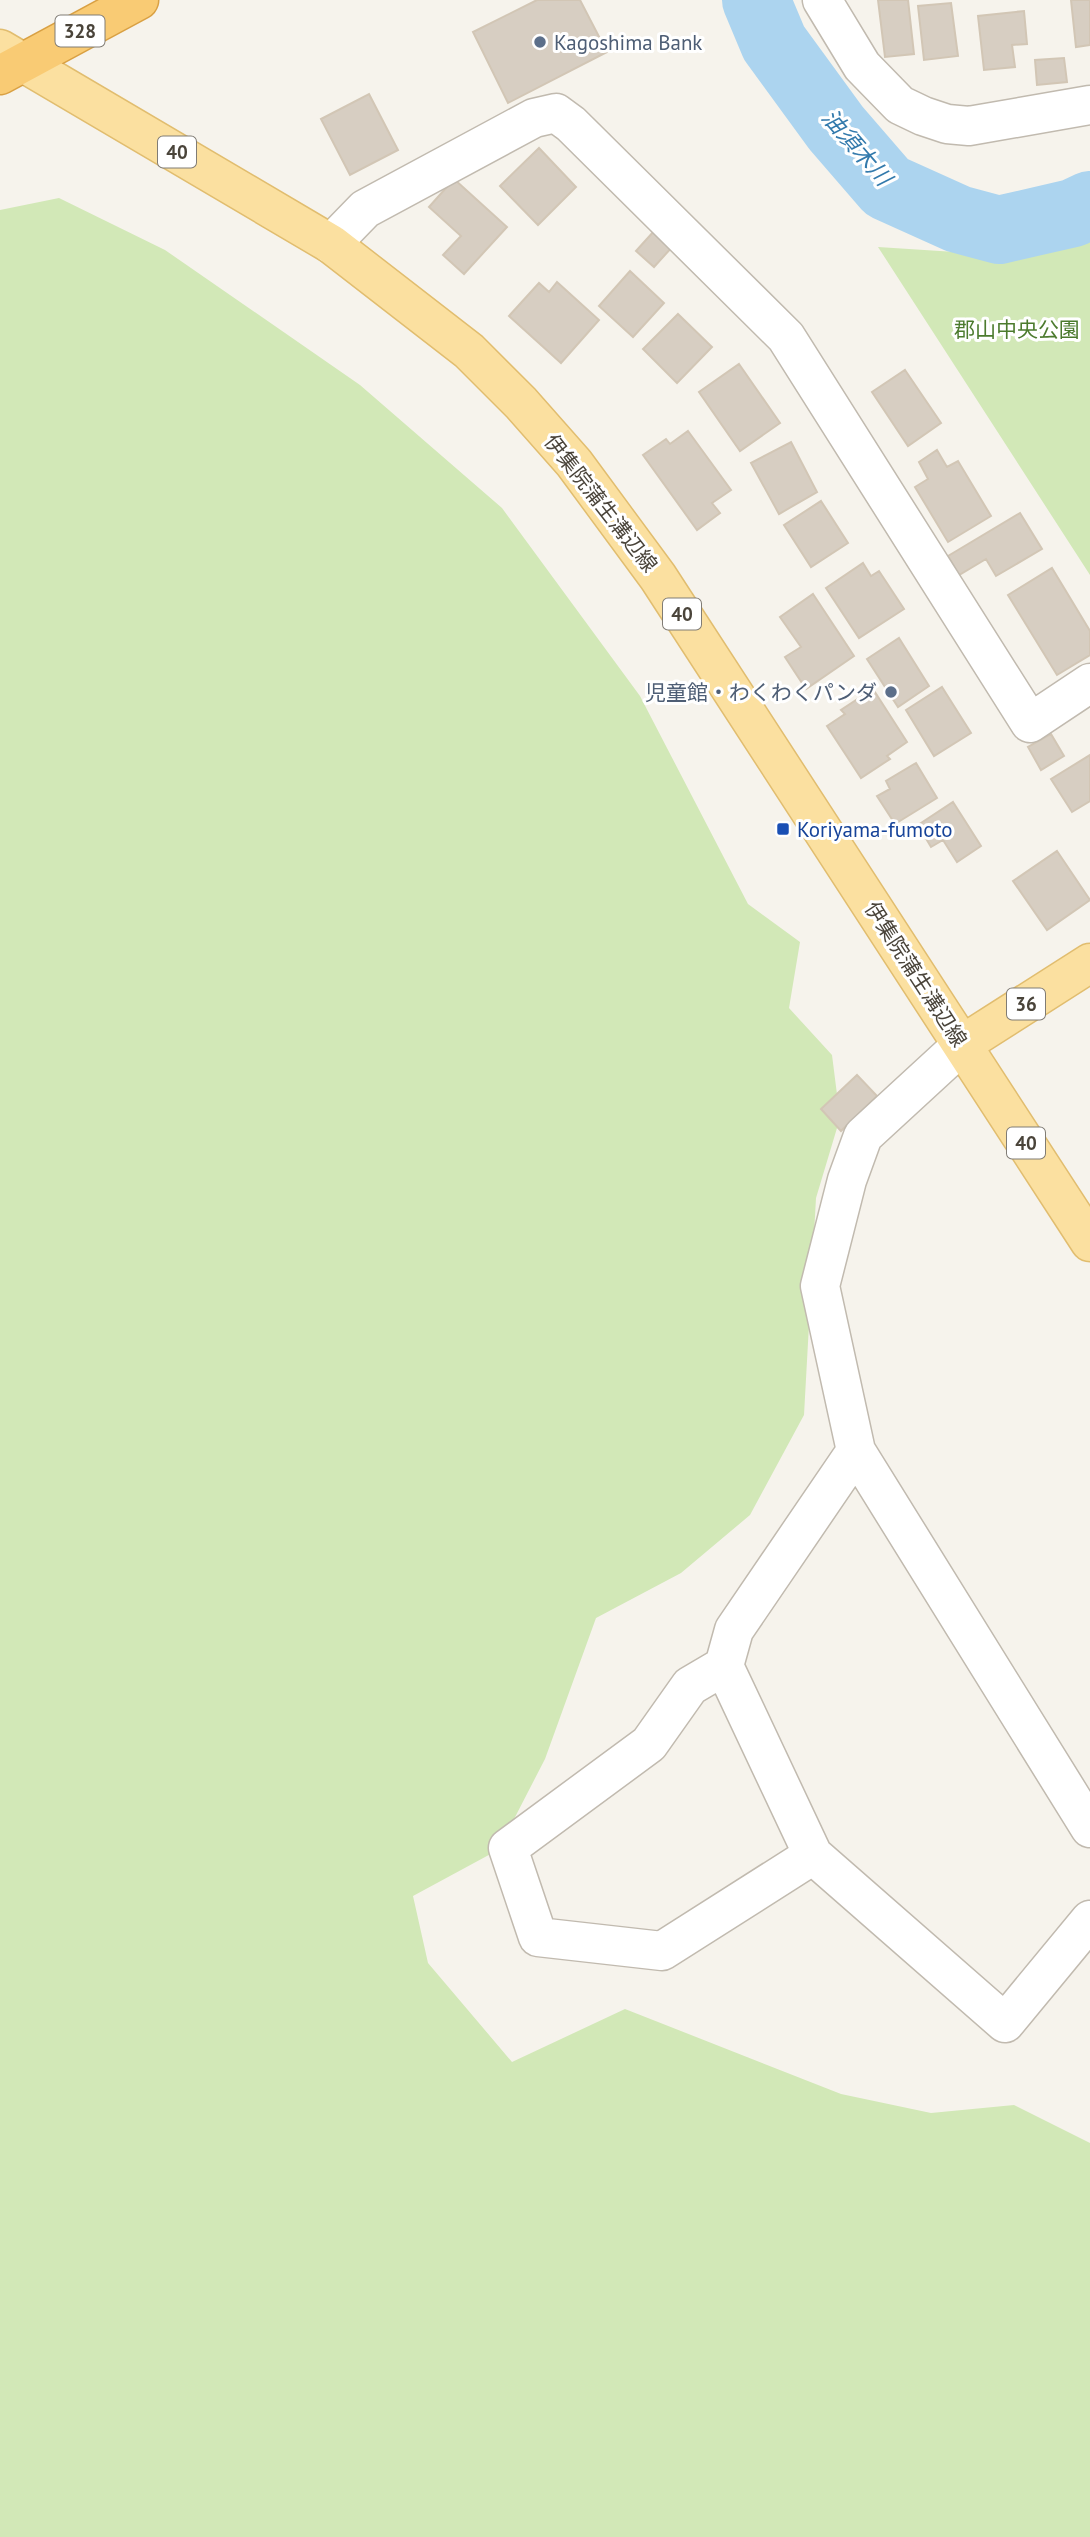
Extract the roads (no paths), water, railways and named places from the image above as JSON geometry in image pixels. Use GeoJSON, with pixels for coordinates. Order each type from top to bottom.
{"type":"FeatureCollection","features":[{"type":"Feature","properties":{"kind":"highway","name":"328"},"geometry":{"type":"LineString","coordinates":[[7,62],[139,0]]}},
{"type":"Feature","properties":{"kind":"main road","name":"伊集院蒲生溝辺線"},"geometry":{"type":"LineString","coordinates":[[7,62],[331,244],[469,351],[521,403],[574,463],[658,577],[1090,1242]]}},
{"type":"Feature","properties":{"kind":"main road","name":"36"},"geometry":{"type":"LineString","coordinates":[[963,1044],[1090,963]]}},
{"type":"Feature","properties":{"kind":"street"},"geometry":{"type":"LineString","coordinates":[[822,0],[862,66],[900,105],[923,116],[947,124],[969,127],[1090,105]]}},
{"type":"Feature","properties":{"kind":"street"},"geometry":{"type":"LineString","coordinates":[[331,244],[365,209],[534,118],[556,113],[571,124],[786,337],[1030,723],[1090,683]]}},
{"type":"Feature","properties":{"kind":"street"},"geometry":{"type":"LineString","coordinates":[[963,1044],[863,1136],[847,1180],[820,1286],[856,1451],[1090,1828]]}},
{"type":"Feature","properties":{"kind":"street"},"geometry":{"type":"LineString","coordinates":[[856,1451],[734,1630],[724,1666],[813,1855],[1005,2023],[1090,1920]]}},
{"type":"Feature","properties":{"kind":"street"},"geometry":{"type":"LineString","coordinates":[[724,1666],[690,1686],[649,1744],[508,1848],[538,1937],[662,1951],[813,1855]]}},
{"type":"Feature","properties":{"kind":"waterway","name":"油須木川"},"geometry":{"type":"LineString","coordinates":[[756,0],[774,43],[836,128],[887,187],[958,219],[999,230],[1073,213],[1090,205]]}},
{"type":"Feature","properties":{"kind":"place","name":"Kagoshima Bank"},"geometry":{"type":"Point","coordinates":[540,42]}},
{"type":"Feature","properties":{"kind":"place","name":"児童館・わくわくパンダ"},"geometry":{"type":"Point","coordinates":[891,692]}},
{"type":"Feature","properties":{"kind":"place","name":"Koriyama-fumoto"},"geometry":{"type":"Point","coordinates":[783,829]}},
{"type":"Feature","properties":{"kind":"park label","name":"郡山中央公園"},"geometry":{"type":"Point","coordinates":[1017,329]}}]}
